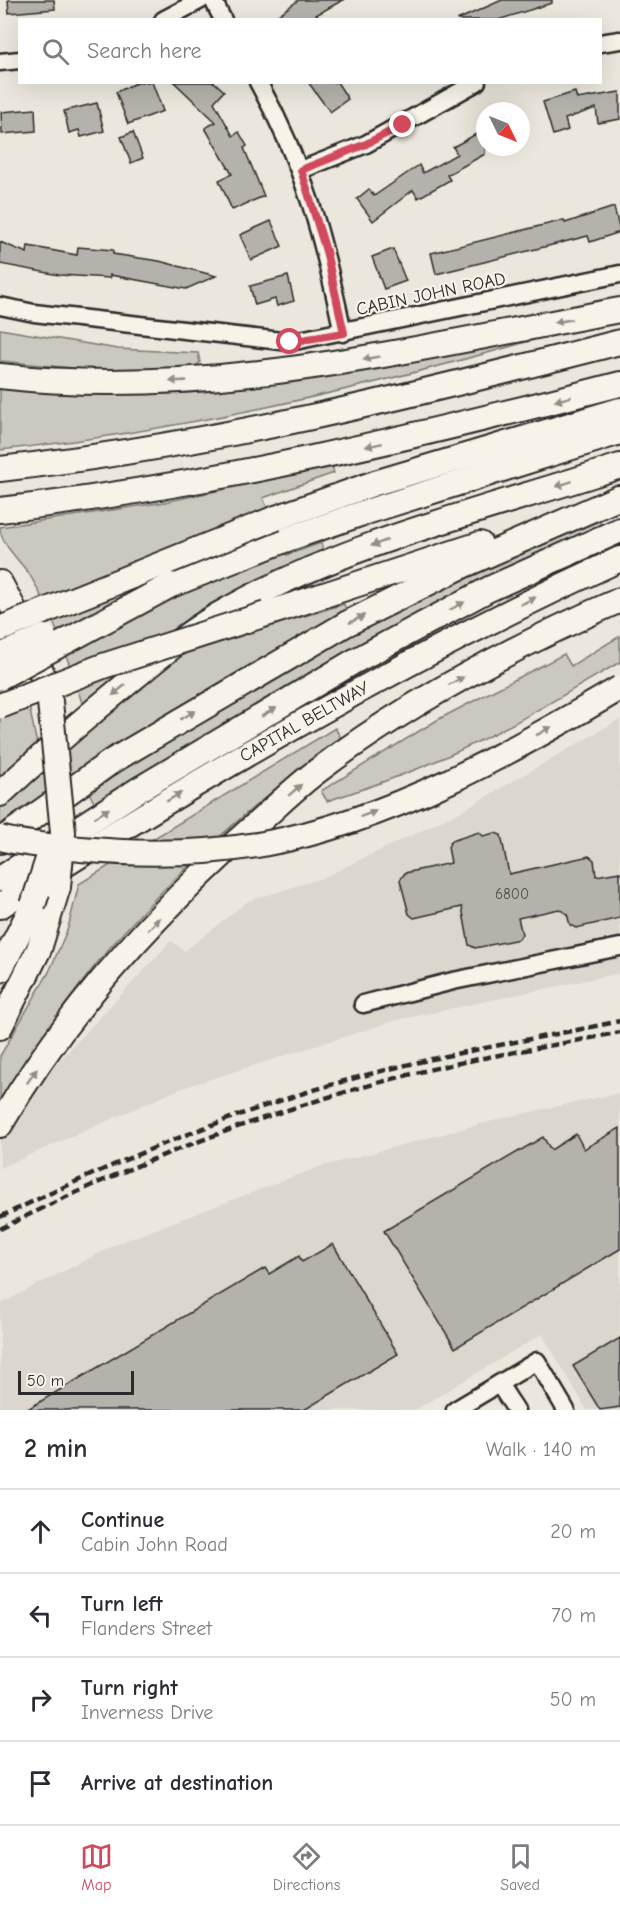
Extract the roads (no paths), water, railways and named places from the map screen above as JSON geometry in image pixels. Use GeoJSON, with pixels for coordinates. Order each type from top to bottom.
{"type":"FeatureCollection","features":[{"type":"Feature","properties":{"kind":"highway"},"geometry":{"type":"LineString","coordinates":[[0,375],[57,381],[143,382],[296,370],[620,310]]}},
{"type":"Feature","properties":{"kind":"highway"},"geometry":{"type":"LineString","coordinates":[[0,470],[140,451],[289,423],[504,373],[620,342]]}},
{"type":"Feature","properties":{"kind":"highway"},"geometry":{"type":"LineString","coordinates":[[4,510],[171,485],[343,451],[489,418],[620,384]]}},
{"type":"Feature","properties":{"kind":"highway"},"geometry":{"type":"LineString","coordinates":[[0,629],[276,518],[375,483],[620,410]]}},
{"type":"Feature","properties":{"kind":"highway"},"geometry":{"type":"LineString","coordinates":[[0,656],[282,541],[457,482],[620,432]]}},
{"type":"Feature","properties":{"kind":"highway"},"geometry":{"type":"LineString","coordinates":[[0,794],[164,653],[201,626],[244,600],[324,564],[423,527],[620,466]]}},
{"type":"Feature","properties":{"kind":"highway"},"geometry":{"type":"LineString","coordinates":[[0,706],[103,666],[619,498]]}},
{"type":"Feature","properties":{"kind":"highway"},"geometry":{"type":"LineString","coordinates":[[0,840],[122,755],[346,624],[462,566],[619,498]]}},
{"type":"Feature","properties":{"kind":"highway"},"geometry":{"type":"LineString","coordinates":[[0,879],[138,790],[353,662],[489,589],[620,530]]}},
{"type":"Feature","properties":{"kind":"highway","name":"CAPITAL BELTWAY"},"geometry":{"type":"LineString","coordinates":[[0,906],[106,838],[304,720],[482,624],[620,559]]}},
{"type":"Feature","properties":{"kind":"highway"},"geometry":{"type":"LineString","coordinates":[[0,583],[34,647],[50,702],[63,831],[58,887],[39,949],[0,1027]]}},
{"type":"Feature","properties":{"kind":"highway"},"geometry":{"type":"LineString","coordinates":[[0,677],[171,585]]}},
{"type":"Feature","properties":{"kind":"highway"},"geometry":{"type":"LineString","coordinates":[[0,1125],[72,1020],[135,944],[215,860],[318,769],[425,698],[566,624],[620,600]]}},
{"type":"Feature","properties":{"kind":"highway"},"geometry":{"type":"LineString","coordinates":[[0,840],[115,852],[190,852],[263,843],[295,836],[337,825],[416,795],[491,760],[620,688]]}},
{"type":"Feature","properties":{"kind":"highway"},"geometry":{"type":"LineString","coordinates":[[0,970],[33,905],[53,843],[57,765]]}},
{"type":"Feature","properties":{"kind":"street"},"geometry":{"type":"LineString","coordinates":[[167,18],[201,0]]}},
{"type":"Feature","properties":{"kind":"street"},"geometry":{"type":"LineString","coordinates":[[213,0],[222,18]]}},
{"type":"Feature","properties":{"kind":"street"},"geometry":{"type":"LineString","coordinates":[[602,43],[620,40]]}},
{"type":"Feature","properties":{"kind":"street"},"geometry":{"type":"LineString","coordinates":[[0,62],[18,60]]}},
{"type":"Feature","properties":{"kind":"street"},"geometry":{"type":"LineString","coordinates":[[259,84],[301,170],[326,251],[344,333]]}},
{"type":"Feature","properties":{"kind":"street"},"geometry":{"type":"LineString","coordinates":[[301,170],[366,144],[473,84]]}},
{"type":"Feature","properties":{"kind":"street","name":"CABIN JOHN ROAD"},"geometry":{"type":"LineString","coordinates":[[0,306],[34,313],[279,342],[305,341],[620,274]]}},
{"type":"Feature","properties":{"kind":"street"},"geometry":{"type":"LineString","coordinates":[[363,1004],[453,981],[620,947]]}},
{"type":"Feature","properties":{"kind":"street"},"geometry":{"type":"LineString","coordinates":[[455,1410],[537,1361],[566,1410]]}},
{"type":"Feature","properties":{"kind":"street"},"geometry":{"type":"LineString","coordinates":[[499,1384],[516,1410]]}},
{"type":"Feature","properties":{"kind":"railway"},"geometry":{"type":"LineString","coordinates":[[0,1217],[145,1151],[295,1096],[346,1080],[425,1061],[620,1021]]}},
{"type":"Feature","properties":{"kind":"railway"},"geometry":{"type":"LineString","coordinates":[[0,1229],[155,1159],[315,1101],[448,1065],[620,1032]]}}]}
